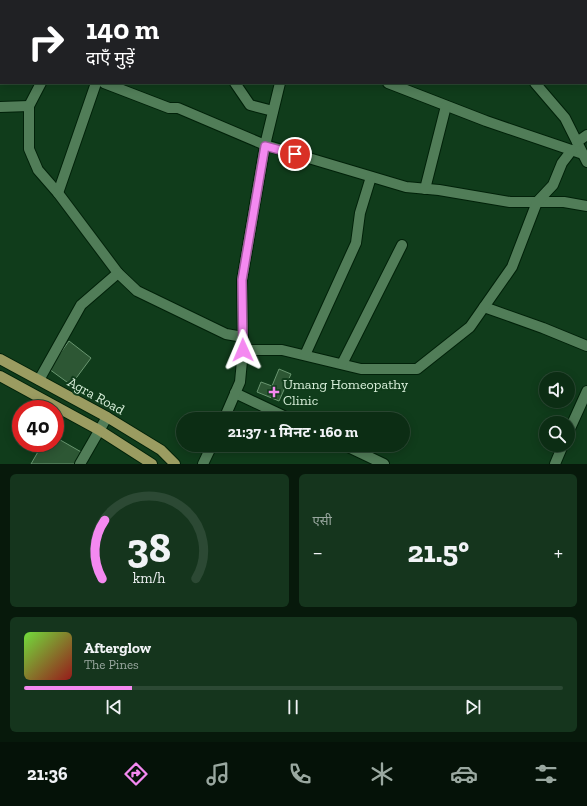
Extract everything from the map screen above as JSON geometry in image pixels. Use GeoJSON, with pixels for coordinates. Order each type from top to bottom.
{"type":"FeatureCollection","features":[{"type":"Feature","properties":{"kind":"main road","name":"Agra Road"},"geometry":{"type":"LineString","coordinates":[[0,359],[107,417],[161,450],[175,464]]}},
{"type":"Feature","properties":{"kind":"main road","name":"Agra Road"},"geometry":{"type":"LineString","coordinates":[[0,376],[99,430],[152,464]]}},
{"type":"Feature","properties":{"kind":"street"},"geometry":{"type":"LineString","coordinates":[[40,84],[29,106],[29,149],[38,170],[58,193],[118,273],[137,291],[226,334],[243,337]]}},
{"type":"Feature","properties":{"kind":"street"},"geometry":{"type":"LineString","coordinates":[[58,193],[96,84]]}},
{"type":"Feature","properties":{"kind":"street"},"geometry":{"type":"LineString","coordinates":[[107,84],[169,108],[178,108],[265,146],[406,187],[510,202],[564,202],[587,206]]}},
{"type":"Feature","properties":{"kind":"street"},"geometry":{"type":"LineString","coordinates":[[236,84],[250,105],[273,111]]}},
{"type":"Feature","properties":{"kind":"street"},"geometry":{"type":"LineString","coordinates":[[227,412],[240,382],[243,350],[242,280],[265,146],[280,84]]}},
{"type":"Feature","properties":{"kind":"street"},"geometry":{"type":"LineString","coordinates":[[391,84],[486,121],[575,146]]}},
{"type":"Feature","properties":{"kind":"street"},"geometry":{"type":"LineString","coordinates":[[536,84],[565,118],[575,146],[585,158]]}},
{"type":"Feature","properties":{"kind":"street"},"geometry":{"type":"LineString","coordinates":[[0,107],[29,106]]}},
{"type":"Feature","properties":{"kind":"street"},"geometry":{"type":"LineString","coordinates":[[425,189],[446,106]]}},
{"type":"Feature","properties":{"kind":"street"},"geometry":{"type":"LineString","coordinates":[[243,350],[282,350],[361,369],[418,369],[470,326],[484,307],[512,267],[537,202],[553,185],[562,162],[587,134]]}},
{"type":"Feature","properties":{"kind":"street"},"geometry":{"type":"LineString","coordinates":[[305,355],[356,243],[360,213],[371,177]]}},
{"type":"Feature","properties":{"kind":"street"},"geometry":{"type":"LineString","coordinates":[[342,364],[402,245]]}},
{"type":"Feature","properties":{"kind":"street"},"geometry":{"type":"LineString","coordinates":[[39,380],[81,305],[118,273]]}},
{"type":"Feature","properties":{"kind":"street"},"geometry":{"type":"LineString","coordinates":[[484,307],[543,328],[587,346]]}},
{"type":"Feature","properties":{"kind":"street"},"geometry":{"type":"LineString","coordinates":[[575,417],[587,390]]}},
{"type":"Feature","properties":{"kind":"street"},"geometry":{"type":"LineString","coordinates":[[235,393],[275,412]]}},
{"type":"Feature","properties":{"kind":"street"},"geometry":{"type":"LineString","coordinates":[[80,464],[107,417]]}},
{"type":"Feature","properties":{"kind":"street"},"geometry":{"type":"LineString","coordinates":[[204,464],[209,452]]}},
{"type":"Feature","properties":{"kind":"street"},"geometry":{"type":"LineString","coordinates":[[359,452],[384,464]]}},
{"type":"Feature","properties":{"kind":"street"},"geometry":{"type":"LineString","coordinates":[[555,464],[560,452]]}},
{"type":"Feature","properties":{"kind":"building"},"geometry":{"type":"Polygon","coordinates":[[[69,341],[91,358],[71,385],[49,369],[69,341]]]}},
{"type":"Feature","properties":{"kind":"building"},"geometry":{"type":"Polygon","coordinates":[[[279,369],[291,374],[279,401],[257,392],[261,382],[272,386],[279,369]]]}},
{"type":"Feature","properties":{"kind":"building"},"geometry":{"type":"Polygon","coordinates":[[[64,442],[83,453],[76,464],[31,464],[38,452],[64,452],[64,442]]]}},
{"type":"Feature","properties":{"kind":"place","name":"Umang Homeopathy Clinic"},"geometry":{"type":"Point","coordinates":[274,392]}},
{"type":"Feature","properties":{"kind":"route"},"geometry":{"type":"LineString","coordinates":[[243,350],[242,280],[265,146],[295,154]]}}]}
